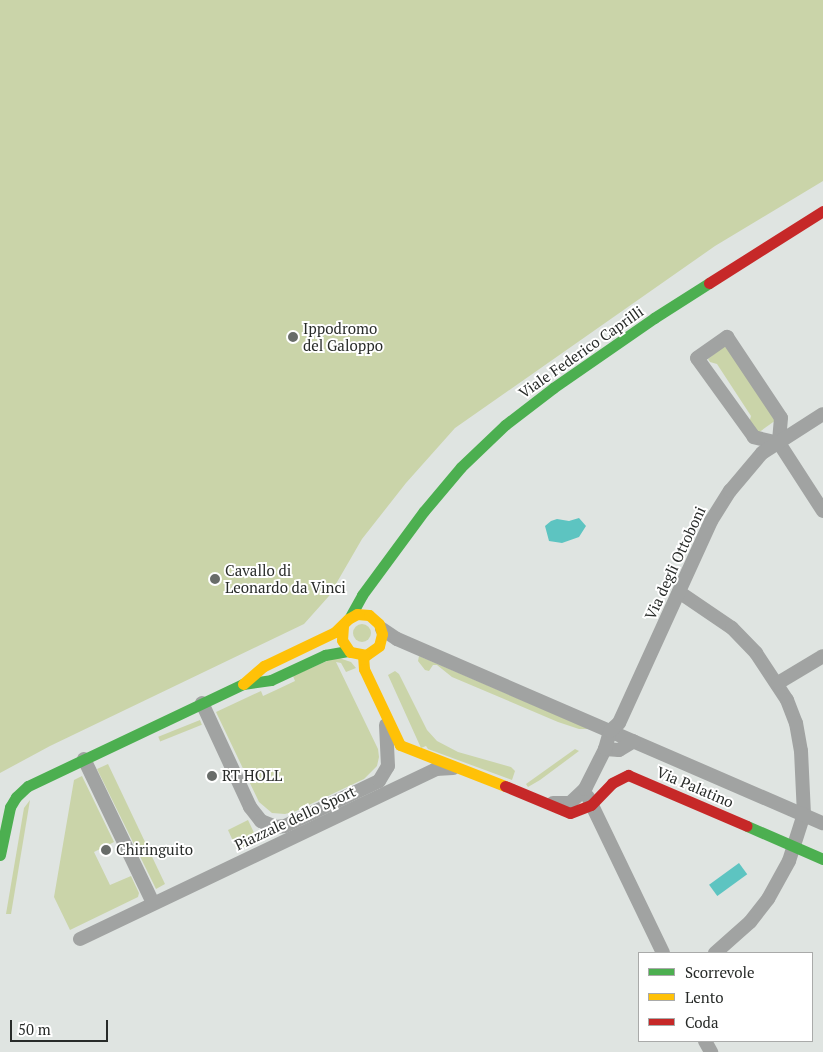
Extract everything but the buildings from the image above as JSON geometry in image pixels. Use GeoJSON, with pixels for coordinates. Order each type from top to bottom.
{"type":"FeatureCollection","features":[{"type":"Feature","properties":{"kind":"street","name":"Viale Federico Caprilli"},"geometry":{"type":"LineString","coordinates":[[346,621],[389,556],[461,467],[516,417],[561,382],[659,316],[823,212]]}},
{"type":"Feature","properties":{"kind":"street"},"geometry":{"type":"LineString","coordinates":[[780,443],[754,438],[697,358],[727,337],[781,418],[780,443],[823,511]]}},
{"type":"Feature","properties":{"kind":"street","name":"Via degli Ottoboni"},"geometry":{"type":"LineString","coordinates":[[610,731],[619,723],[711,521],[730,491],[762,453],[823,414]]}},
{"type":"Feature","properties":{"kind":"street","name":"Viale Federico Caprilli"},"geometry":{"type":"LineString","coordinates":[[379,624],[376,600],[379,582],[389,556]]}},
{"type":"Feature","properties":{"kind":"street"},"geometry":{"type":"LineString","coordinates":[[679,592],[732,628],[756,652],[778,684],[796,723],[799,742],[804,814],[789,861],[768,899],[750,922],[716,952]]}},
{"type":"Feature","properties":{"kind":"street"},"geometry":{"type":"LineString","coordinates":[[0,855],[8,812],[20,793],[33,782],[243,684],[264,666],[335,632],[346,621],[364,614],[397,639],[610,731]]}},
{"type":"Feature","properties":{"kind":"street"},"geometry":{"type":"LineString","coordinates":[[346,621],[342,640],[348,651]]}},
{"type":"Feature","properties":{"kind":"street"},"geometry":{"type":"LineString","coordinates":[[243,684],[271,680],[325,655],[348,651],[363,655],[371,653],[379,646],[382,637],[379,624]]}},
{"type":"Feature","properties":{"kind":"street","name":"Piazzale dello Sport"},"geometry":{"type":"LineString","coordinates":[[363,655],[364,670],[396,739],[403,747],[453,768],[550,803],[570,813],[591,805]]}},
{"type":"Feature","properties":{"kind":"street"},"geometry":{"type":"LineString","coordinates":[[778,684],[823,656]]}},
{"type":"Feature","properties":{"kind":"street","name":"Piazzale dello Sport"},"geometry":{"type":"LineString","coordinates":[[202,703],[250,807],[261,821],[276,827],[285,826],[379,780],[388,766],[385,716]]}},
{"type":"Feature","properties":{"kind":"street","name":"Via Palatino"},"geometry":{"type":"LineString","coordinates":[[610,731],[823,822]]}},
{"type":"Feature","properties":{"kind":"street","name":"Piazzale dello Sport"},"geometry":{"type":"LineString","coordinates":[[550,803],[570,803],[584,789],[605,749],[610,731]]}},
{"type":"Feature","properties":{"kind":"street"},"geometry":{"type":"LineString","coordinates":[[605,749],[620,750],[634,741]]}},
{"type":"Feature","properties":{"kind":"street"},"geometry":{"type":"LineString","coordinates":[[84,759],[153,903]]}},
{"type":"Feature","properties":{"kind":"street","name":"Piazzale dello Sport"},"geometry":{"type":"LineString","coordinates":[[80,938],[436,769],[453,768]]}},
{"type":"Feature","properties":{"kind":"street","name":"Via Palatino"},"geometry":{"type":"LineString","coordinates":[[591,805],[612,783],[628,776],[823,859]]}},
{"type":"Feature","properties":{"kind":"street"},"geometry":{"type":"LineString","coordinates":[[584,789],[663,952]]}},
{"type":"Feature","properties":{"kind":"green space","name":"Ippodromo del Galoppo"},"geometry":{"type":"Polygon","coordinates":[[[0,0],[823,0],[823,181],[715,246],[455,428],[406,483],[362,539],[329,596],[304,624],[50,746],[0,773],[0,0]]]}},
{"type":"Feature","properties":{"kind":"green space"},"geometry":{"type":"Polygon","coordinates":[[[728,343],[776,420],[758,433],[749,423],[751,416],[717,364],[710,362],[708,359],[728,343]]]}},
{"type":"Feature","properties":{"kind":"green space"},"geometry":{"type":"Polygon","coordinates":[[[358,624],[366,624],[371,629],[369,640],[358,642],[353,637],[353,629],[358,624]]]}},
{"type":"Feature","properties":{"kind":"green space"},"geometry":{"type":"Polygon","coordinates":[[[419,656],[589,729],[579,729],[558,722],[452,677],[437,665],[433,665],[429,671],[425,670],[418,661],[419,656]]]}},
{"type":"Feature","properties":{"kind":"green space"},"geometry":{"type":"Polygon","coordinates":[[[336,657],[351,662],[356,668],[346,672],[341,663],[336,662],[378,749],[377,766],[364,779],[296,811],[285,814],[272,813],[259,802],[216,712],[261,691],[263,696],[295,681],[293,676],[336,657]]]}},
{"type":"Feature","properties":{"kind":"green space"},"geometry":{"type":"Polygon","coordinates":[[[395,671],[399,674],[427,730],[437,741],[458,752],[511,767],[515,771],[512,780],[428,749],[426,746],[421,748],[388,675],[395,671]]]}},
{"type":"Feature","properties":{"kind":"green space"},"geometry":{"type":"Polygon","coordinates":[[[200,720],[202,725],[160,741],[158,737],[200,720]]]}},
{"type":"Feature","properties":{"kind":"green space"},"geometry":{"type":"Polygon","coordinates":[[[575,749],[579,751],[528,787],[526,784],[575,749]]]}},
{"type":"Feature","properties":{"kind":"green space"},"geometry":{"type":"Polygon","coordinates":[[[108,764],[165,884],[156,889],[97,769],[108,764]]]}},
{"type":"Feature","properties":{"kind":"green space"},"geometry":{"type":"Polygon","coordinates":[[[82,776],[114,842],[94,852],[110,885],[131,876],[139,893],[138,897],[70,930],[54,897],[74,780],[82,776]]]}},
{"type":"Feature","properties":{"kind":"green space"},"geometry":{"type":"Polygon","coordinates":[[[30,800],[11,914],[6,914],[24,808],[30,800]]]}},
{"type":"Feature","properties":{"kind":"green space"},"geometry":{"type":"Polygon","coordinates":[[[248,820],[256,837],[255,842],[237,850],[228,830],[248,820]]]}},
{"type":"Feature","properties":{"kind":"water"},"geometry":{"type":"Polygon","coordinates":[[[579,518],[586,526],[579,537],[562,543],[549,541],[545,526],[551,521],[557,519],[569,521],[579,518]]]}},
{"type":"Feature","properties":{"kind":"water"},"geometry":{"type":"Polygon","coordinates":[[[739,863],[747,874],[717,896],[709,885],[739,863]]]}},
{"type":"Feature","properties":{"kind":"traffic: fast"},"geometry":{"type":"LineString","coordinates":[[350,617],[362,595],[424,511],[461,467],[505,425],[553,388],[654,318],[709,283]]}},
{"type":"Feature","properties":{"kind":"traffic: fast"},"geometry":{"type":"LineString","coordinates":[[0,855],[10,807],[16,797],[28,786],[243,684],[271,680],[325,655],[348,651]]}},
{"type":"Feature","properties":{"kind":"traffic: fast"},"geometry":{"type":"LineString","coordinates":[[747,826],[823,859]]}},
{"type":"Feature","properties":{"kind":"traffic: slow"},"geometry":{"type":"LineString","coordinates":[[243,684],[264,666],[335,632],[348,619],[357,614],[369,615],[379,624],[382,634],[379,646],[366,655],[350,652],[342,640],[343,625]]}},
{"type":"Feature","properties":{"kind":"traffic: slow"},"geometry":{"type":"LineString","coordinates":[[363,655],[364,669],[400,745],[505,786]]}},
{"type":"Feature","properties":{"kind":"traffic: jam"},"geometry":{"type":"LineString","coordinates":[[709,283],[823,211]]}},
{"type":"Feature","properties":{"kind":"traffic: jam"},"geometry":{"type":"LineString","coordinates":[[505,786],[570,813],[591,805],[612,783],[628,775],[747,826]]}},
{"type":"Feature","properties":{"kind":"place","name":"Ippodromo del Galoppo"},"geometry":{"type":"Point","coordinates":[293,337]}},
{"type":"Feature","properties":{"kind":"place","name":"Cavallo di Leonardo da Vinci"},"geometry":{"type":"Point","coordinates":[215,579]}},
{"type":"Feature","properties":{"kind":"place","name":"RT HOLL"},"geometry":{"type":"Point","coordinates":[212,776]}},
{"type":"Feature","properties":{"kind":"place","name":"Chiringuito"},"geometry":{"type":"Point","coordinates":[106,850]}}]}
